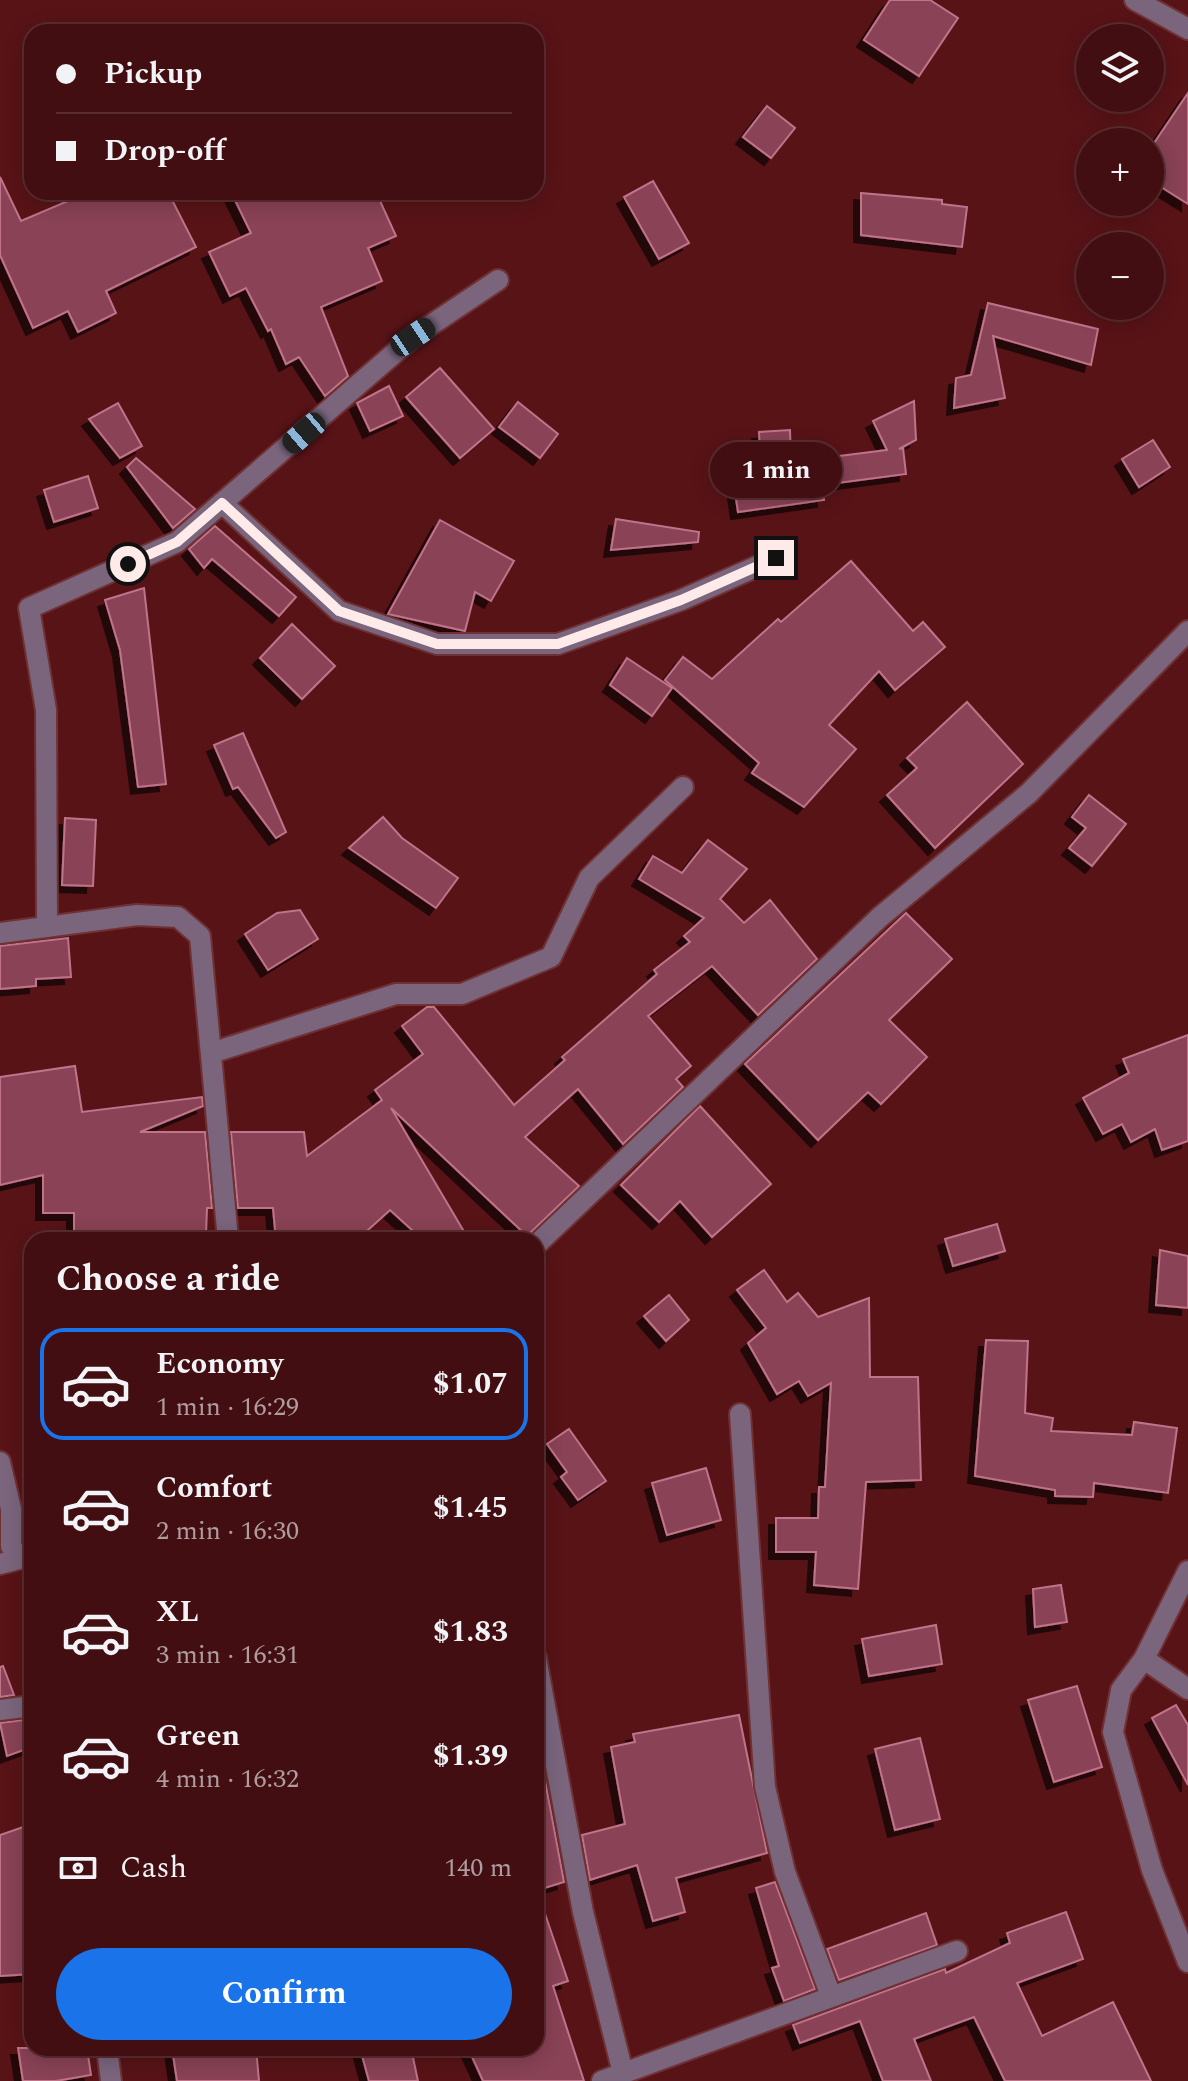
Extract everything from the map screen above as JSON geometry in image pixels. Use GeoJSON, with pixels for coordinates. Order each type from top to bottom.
{"type":"FeatureCollection","features":[{"type":"Feature","properties":{"kind":"street"},"geometry":{"type":"LineString","coordinates":[[1135,0],[1188,29]]}},
{"type":"Feature","properties":{"kind":"street"},"geometry":{"type":"LineString","coordinates":[[47,927],[46,710],[29,608],[177,542],[413,337],[498,280]]}},
{"type":"Feature","properties":{"kind":"street"},"geometry":{"type":"LineString","coordinates":[[222,503],[339,611],[437,644],[558,644],[681,600],[776,558]]}},
{"type":"Feature","properties":{"kind":"street"},"geometry":{"type":"LineString","coordinates":[[544,1237],[880,917],[1029,793],[1188,631]]}},
{"type":"Feature","properties":{"kind":"street"},"geometry":{"type":"LineString","coordinates":[[211,1053],[396,994],[462,994],[551,957],[589,878],[683,787]]}},
{"type":"Feature","properties":{"kind":"street"},"geometry":{"type":"LineString","coordinates":[[0,933],[137,915],[178,917],[200,936],[227,1232]]}},
{"type":"Feature","properties":{"kind":"street"},"geometry":{"type":"LineString","coordinates":[[740,1414],[765,1787],[785,1872],[831,1996]]}},
{"type":"Feature","properties":{"kind":"street"},"geometry":{"type":"LineString","coordinates":[[0,1462],[11,1509],[11,1546],[19,1559],[0,1564]]}},
{"type":"Feature","properties":{"kind":"street"},"geometry":{"type":"LineString","coordinates":[[1188,1571],[1144,1659],[1121,1690],[1113,1732],[1152,1870],[1188,1962]]}},
{"type":"Feature","properties":{"kind":"street"},"geometry":{"type":"LineString","coordinates":[[1144,1659],[1188,1689]]}},
{"type":"Feature","properties":{"kind":"street"},"geometry":{"type":"LineString","coordinates":[[544,1701],[583,1912],[623,2073]]}},
{"type":"Feature","properties":{"kind":"street"},"geometry":{"type":"LineString","coordinates":[[0,1710],[24,1707]]}},
{"type":"Feature","properties":{"kind":"street"},"geometry":{"type":"LineString","coordinates":[[602,2081],[957,1951]]}},
{"type":"Feature","properties":{"kind":"street"},"geometry":{"type":"LineString","coordinates":[[108,2056],[111,2081]]}},
{"type":"Feature","properties":{"kind":"building"},"geometry":{"type":"Polygon","coordinates":[[[890,0],[930,0],[958,18],[919,76],[864,40],[890,0]]]}},
{"type":"Feature","properties":{"kind":"building"},"geometry":{"type":"Polygon","coordinates":[[[1188,93],[1188,204],[1164,189],[1164,128],[1188,93]]]}},
{"type":"Feature","properties":{"kind":"building"},"geometry":{"type":"Polygon","coordinates":[[[767,106],[795,128],[771,158],[743,137],[767,106]]]}},
{"type":"Feature","properties":{"kind":"building"},"geometry":{"type":"Polygon","coordinates":[[[0,177],[21,221],[70,200],[172,200],[196,247],[106,291],[116,313],[78,332],[68,311],[33,328],[0,255],[0,177]]]}},
{"type":"Feature","properties":{"kind":"building"},"geometry":{"type":"Polygon","coordinates":[[[653,181],[689,243],[659,259],[624,197],[653,181]]]}},
{"type":"Feature","properties":{"kind":"building"},"geometry":{"type":"Polygon","coordinates":[[[861,193],[942,200],[942,204],[967,207],[962,247],[861,235],[861,193]]]}},
{"type":"Feature","properties":{"kind":"building"},"geometry":{"type":"Polygon","coordinates":[[[235,200],[380,200],[396,236],[368,248],[382,281],[321,307],[348,376],[325,396],[299,357],[286,364],[271,329],[268,331],[246,288],[230,296],[209,252],[251,233],[235,200]]]}},
{"type":"Feature","properties":{"kind":"building"},"geometry":{"type":"Polygon","coordinates":[[[988,303],[1098,329],[1091,365],[993,336],[1005,398],[954,408],[956,378],[971,375],[988,303]]]}},
{"type":"Feature","properties":{"kind":"building"},"geometry":{"type":"Polygon","coordinates":[[[440,368],[494,429],[460,458],[406,397],[440,368]]]}},
{"type":"Feature","properties":{"kind":"building"},"geometry":{"type":"Polygon","coordinates":[[[389,386],[403,416],[370,431],[357,403],[389,386]]]}},
{"type":"Feature","properties":{"kind":"building"},"geometry":{"type":"Polygon","coordinates":[[[914,401],[916,440],[899,449],[903,448],[906,474],[822,485],[824,500],[738,512],[733,478],[761,474],[759,432],[790,430],[791,462],[887,450],[873,421],[914,401]]]}},
{"type":"Feature","properties":{"kind":"building"},"geometry":{"type":"Polygon","coordinates":[[[518,402],[558,434],[540,458],[499,427],[518,402]]]}},
{"type":"Feature","properties":{"kind":"building"},"geometry":{"type":"Polygon","coordinates":[[[118,403],[142,446],[120,458],[89,419],[118,403]]]}},
{"type":"Feature","properties":{"kind":"building"},"geometry":{"type":"Polygon","coordinates":[[[1153,440],[1170,467],[1139,487],[1122,459],[1153,440]]]}},
{"type":"Feature","properties":{"kind":"building"},"geometry":{"type":"Polygon","coordinates":[[[136,458],[195,509],[173,528],[127,467],[136,458]]]}},
{"type":"Feature","properties":{"kind":"building"},"geometry":{"type":"Polygon","coordinates":[[[88,476],[98,508],[54,522],[44,490],[88,476]]]}},
{"type":"Feature","properties":{"kind":"building"},"geometry":{"type":"Polygon","coordinates":[[[616,519],[699,532],[698,542],[611,550],[616,519]]]}},
{"type":"Feature","properties":{"kind":"building"},"geometry":{"type":"Polygon","coordinates":[[[440,520],[514,561],[491,601],[475,592],[465,631],[388,614],[440,520]]]}},
{"type":"Feature","properties":{"kind":"building"},"geometry":{"type":"Polygon","coordinates":[[[215,526],[296,597],[279,616],[212,559],[204,568],[189,549],[215,526]]]}},
{"type":"Feature","properties":{"kind":"building"},"geometry":{"type":"Polygon","coordinates":[[[851,561],[913,631],[923,622],[945,647],[895,690],[879,671],[829,725],[856,749],[804,807],[752,773],[759,763],[665,680],[683,657],[712,679],[778,619],[781,622],[851,561]]]}},
{"type":"Feature","properties":{"kind":"building"},"geometry":{"type":"Polygon","coordinates":[[[144,588],[166,784],[138,787],[120,650],[105,600],[144,588]]]}},
{"type":"Feature","properties":{"kind":"building"},"geometry":{"type":"Polygon","coordinates":[[[292,624],[335,666],[302,699],[260,658],[292,624]]]}},
{"type":"Feature","properties":{"kind":"building"},"geometry":{"type":"Polygon","coordinates":[[[627,658],[672,688],[652,716],[610,685],[627,658]]]}},
{"type":"Feature","properties":{"kind":"building"},"geometry":{"type":"Polygon","coordinates":[[[967,702],[1023,764],[935,848],[887,795],[917,768],[907,758],[967,702]]]}},
{"type":"Feature","properties":{"kind":"building"},"geometry":{"type":"Polygon","coordinates":[[[243,733],[286,832],[276,838],[238,787],[233,789],[214,745],[243,733]]]}},
{"type":"Feature","properties":{"kind":"building"},"geometry":{"type":"Polygon","coordinates":[[[1089,795],[1126,824],[1092,866],[1069,848],[1086,828],[1072,817],[1089,795]]]}},
{"type":"Feature","properties":{"kind":"building"},"geometry":{"type":"Polygon","coordinates":[[[383,817],[402,838],[458,878],[436,908],[349,848],[383,817]]]}},
{"type":"Feature","properties":{"kind":"building"},"geometry":{"type":"Polygon","coordinates":[[[65,818],[96,820],[93,886],[62,885],[65,818]]]}},
{"type":"Feature","properties":{"kind":"building"},"geometry":{"type":"Polygon","coordinates":[[[708,840],[747,869],[720,899],[744,923],[770,900],[817,959],[758,1015],[712,966],[648,1016],[691,1066],[676,1079],[683,1087],[623,1144],[578,1089],[525,1137],[579,1186],[531,1232],[523,1232],[391,1108],[464,1232],[414,1232],[390,1210],[366,1232],[275,1232],[273,1208],[238,1208],[231,1132],[304,1132],[307,1156],[382,1100],[375,1090],[423,1054],[402,1026],[427,1007],[434,1007],[514,1105],[565,1060],[562,1057],[657,974],[654,970],[690,942],[684,936],[704,918],[639,879],[653,856],[682,873],[708,840]]]}},
{"type":"Feature","properties":{"kind":"building"},"geometry":{"type":"Polygon","coordinates":[[[300,910],[318,939],[268,970],[245,934],[277,913],[300,910]]]}},
{"type":"Feature","properties":{"kind":"building"},"geometry":{"type":"Polygon","coordinates":[[[906,913],[952,959],[889,1020],[927,1057],[881,1104],[868,1092],[818,1140],[745,1064],[906,913]]]}},
{"type":"Feature","properties":{"kind":"building"},"geometry":{"type":"Polygon","coordinates":[[[68,938],[71,977],[36,979],[36,986],[0,989],[0,946],[68,938]]]}},
{"type":"Feature","properties":{"kind":"building"},"geometry":{"type":"Polygon","coordinates":[[[1188,1035],[1188,1141],[1162,1150],[1155,1129],[1131,1142],[1122,1124],[1103,1134],[1083,1098],[1129,1073],[1123,1059],[1188,1035]]]}},
{"type":"Feature","properties":{"kind":"building"},"geometry":{"type":"Polygon","coordinates":[[[75,1066],[82,1112],[202,1097],[203,1106],[140,1132],[205,1132],[212,1208],[207,1208],[206,1232],[74,1232],[74,1213],[43,1213],[43,1175],[0,1185],[0,1077],[75,1066]]]}},
{"type":"Feature","properties":{"kind":"building"},"geometry":{"type":"Polygon","coordinates":[[[700,1106],[771,1184],[712,1237],[680,1201],[659,1222],[621,1185],[700,1106]]]}},
{"type":"Feature","properties":{"kind":"building"},"geometry":{"type":"Polygon","coordinates":[[[997,1224],[1005,1251],[953,1266],[945,1239],[997,1224]]]}},
{"type":"Feature","properties":{"kind":"building"},"geometry":{"type":"Polygon","coordinates":[[[1160,1250],[1188,1256],[1188,1308],[1156,1305],[1160,1250]]]}},
{"type":"Feature","properties":{"kind":"building"},"geometry":{"type":"Polygon","coordinates":[[[764,1270],[787,1302],[798,1293],[818,1317],[869,1298],[870,1377],[918,1377],[921,1480],[866,1482],[858,1589],[814,1585],[816,1552],[776,1552],[776,1518],[818,1518],[819,1487],[825,1487],[831,1383],[808,1396],[799,1381],[777,1394],[748,1343],[766,1328],[737,1290],[764,1270]]]}},
{"type":"Feature","properties":{"kind":"building"},"geometry":{"type":"Polygon","coordinates":[[[669,1295],[689,1320],[666,1341],[644,1316],[669,1295]]]}},
{"type":"Feature","properties":{"kind":"building"},"geometry":{"type":"Polygon","coordinates":[[[986,1340],[1028,1341],[1025,1413],[1053,1418],[1051,1431],[1132,1435],[1134,1422],[1177,1428],[1168,1493],[1094,1483],[1093,1497],[1055,1496],[1055,1490],[975,1476],[986,1340]]]}},
{"type":"Feature","properties":{"kind":"building"},"geometry":{"type":"Polygon","coordinates":[[[569,1429],[606,1481],[578,1500],[561,1477],[567,1472],[547,1444],[569,1429]]]}},
{"type":"Feature","properties":{"kind":"building"},"geometry":{"type":"Polygon","coordinates":[[[706,1468],[721,1520],[667,1535],[652,1483],[706,1468]]]}},
{"type":"Feature","properties":{"kind":"building"},"geometry":{"type":"Polygon","coordinates":[[[1061,1585],[1067,1622],[1035,1627],[1033,1589],[1061,1585]]]}},
{"type":"Feature","properties":{"kind":"building"},"geometry":{"type":"Polygon","coordinates":[[[936,1625],[942,1664],[869,1676],[862,1639],[936,1625]]]}},
{"type":"Feature","properties":{"kind":"building"},"geometry":{"type":"Polygon","coordinates":[[[3,1666],[14,1695],[0,1697],[0,1667],[3,1666]]]}},
{"type":"Feature","properties":{"kind":"building"},"geometry":{"type":"Polygon","coordinates":[[[1077,1686],[1102,1767],[1054,1782],[1028,1700],[1077,1686]]]}},
{"type":"Feature","properties":{"kind":"building"},"geometry":{"type":"Polygon","coordinates":[[[1176,1705],[1188,1725],[1188,1785],[1152,1718],[1176,1705]]]}},
{"type":"Feature","properties":{"kind":"building"},"geometry":{"type":"Polygon","coordinates":[[[739,1715],[767,1853],[676,1878],[685,1912],[653,1921],[637,1865],[590,1880],[582,1835],[625,1824],[611,1747],[635,1742],[633,1734],[739,1715]]]}},
{"type":"Feature","properties":{"kind":"building"},"geometry":{"type":"Polygon","coordinates":[[[23,1720],[24,1750],[7,1756],[0,1723],[23,1720]]]}},
{"type":"Feature","properties":{"kind":"building"},"geometry":{"type":"Polygon","coordinates":[[[920,1738],[940,1819],[895,1830],[875,1749],[920,1738]]]}},
{"type":"Feature","properties":{"kind":"building"},"geometry":{"type":"Polygon","coordinates":[[[544,1775],[564,1882],[544,1888],[544,1775]]]}},
{"type":"Feature","properties":{"kind":"building"},"geometry":{"type":"Polygon","coordinates":[[[24,1827],[24,1974],[0,1976],[0,1835],[24,1827]]]}},
{"type":"Feature","properties":{"kind":"building"},"geometry":{"type":"Polygon","coordinates":[[[775,1882],[815,1989],[784,2001],[772,1968],[779,1966],[756,1888],[775,1882]]]}},
{"type":"Feature","properties":{"kind":"building"},"geometry":{"type":"Polygon","coordinates":[[[544,1911],[568,1981],[553,1986],[584,2081],[483,2081],[472,2056],[544,2056],[544,1911]]]}},
{"type":"Feature","properties":{"kind":"building"},"geometry":{"type":"Polygon","coordinates":[[[1066,1912],[1083,1959],[1017,1983],[1042,2036],[1113,2002],[1151,2081],[1005,2081],[974,2017],[914,2039],[931,2081],[883,2081],[860,2021],[800,2043],[793,2025],[945,1969],[946,1973],[1010,1943],[1007,1933],[1066,1912]]]}},
{"type":"Feature","properties":{"kind":"building"},"geometry":{"type":"Polygon","coordinates":[[[926,1913],[937,1945],[839,1980],[827,1949],[926,1913]]]}},
{"type":"Feature","properties":{"kind":"building"},"geometry":{"type":"Polygon","coordinates":[[[18,2048],[24,2048],[24,2056],[88,2056],[91,2075],[56,2081],[23,2081],[18,2048]]]}},
{"type":"Feature","properties":{"kind":"building"},"geometry":{"type":"Polygon","coordinates":[[[173,2056],[257,2056],[259,2081],[177,2081],[173,2056]]]}},
{"type":"Feature","properties":{"kind":"building"},"geometry":{"type":"Polygon","coordinates":[[[362,2056],[413,2056],[418,2081],[369,2081],[362,2056]]]}},
{"type":"Feature","properties":{"kind":"route"},"geometry":{"type":"LineString","coordinates":[[128,564],[177,542],[222,503],[339,611],[437,644],[558,644],[681,600],[776,558]]}}]}
